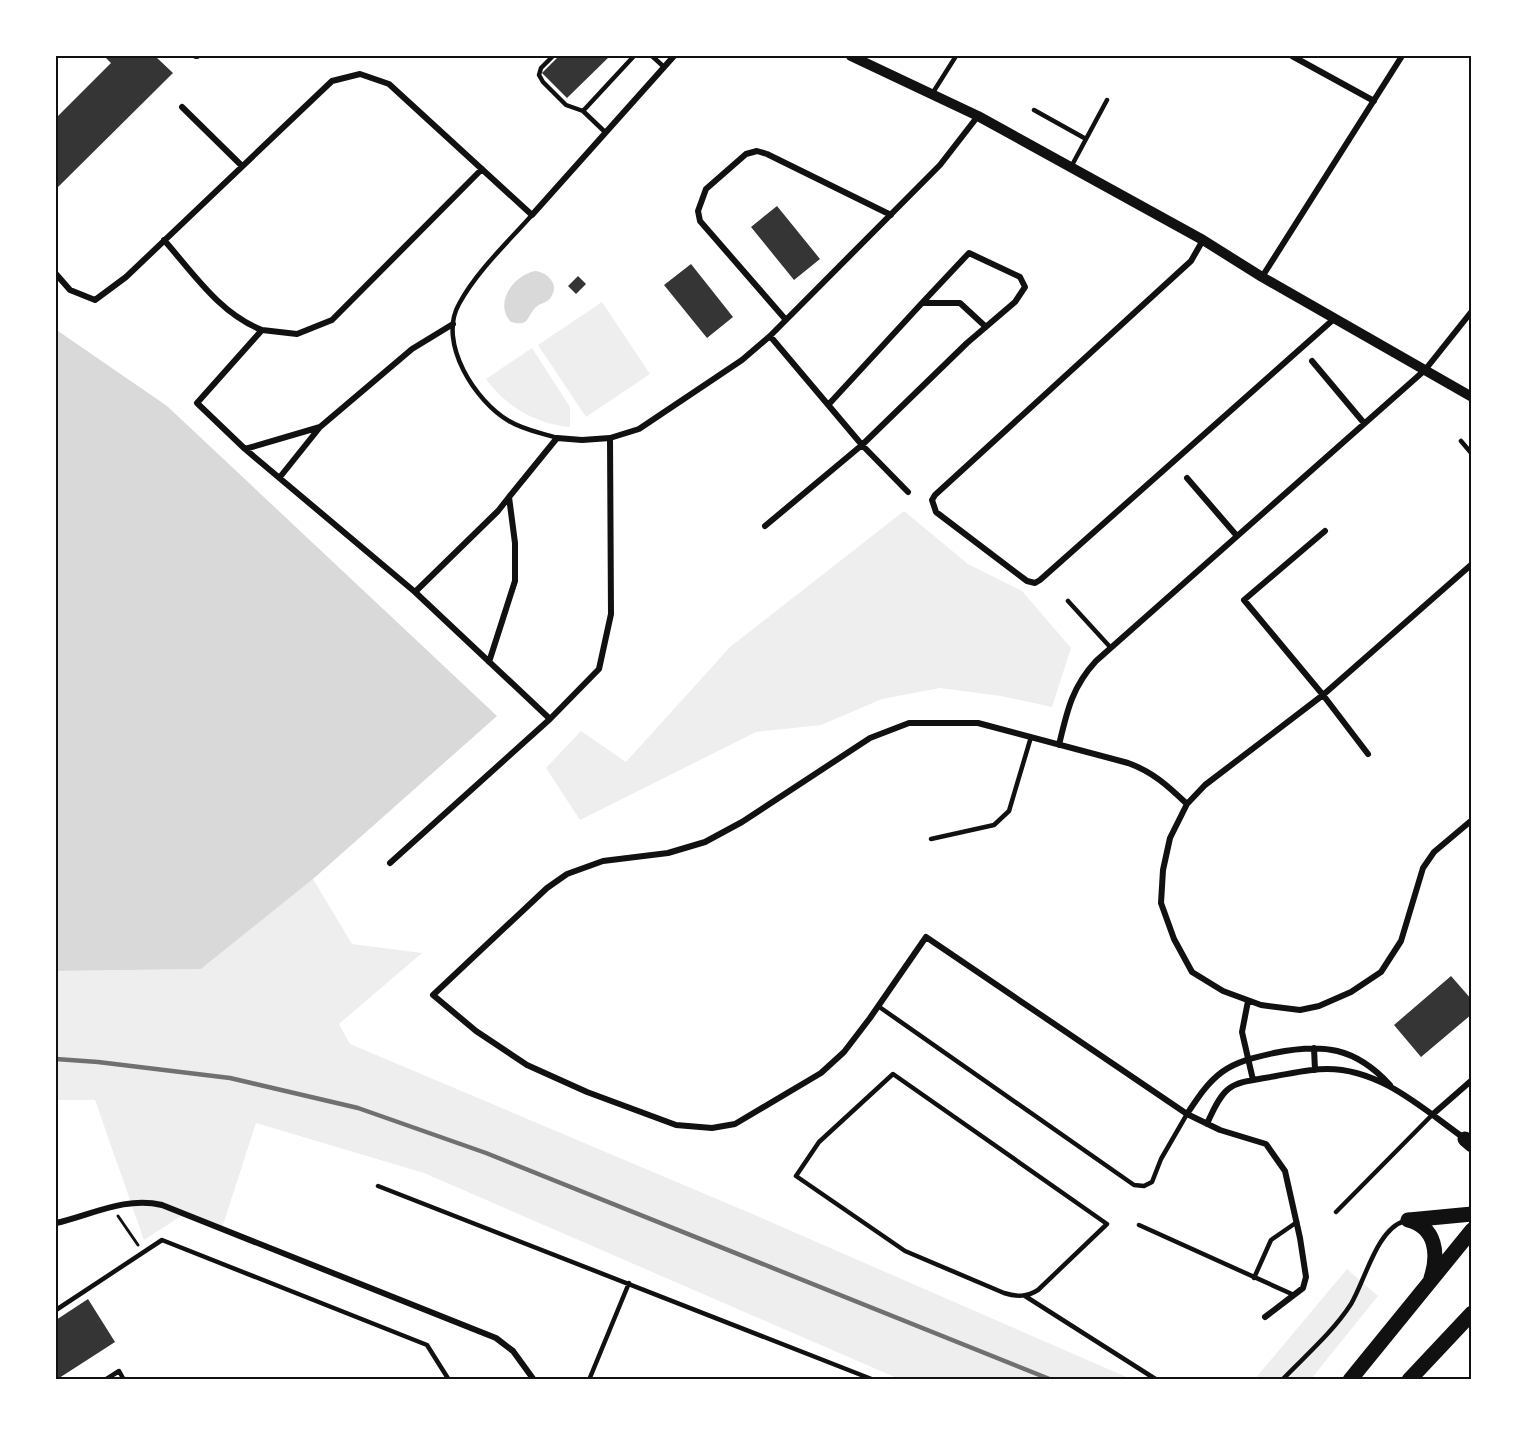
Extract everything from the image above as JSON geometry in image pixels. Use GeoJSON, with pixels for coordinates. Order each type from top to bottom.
{"type":"FeatureCollection","features":[{"type":"Feature","properties":{"kind":"highway"},"geometry":{"type":"LineString","coordinates":[[1408,1220],[1472,1214]]}},
{"type":"Feature","properties":{"kind":"highway"},"geometry":{"type":"LineString","coordinates":[[1408,1220],[1425,1228],[1432,1239],[1435,1255],[1430,1282]]}},
{"type":"Feature","properties":{"kind":"highway"},"geometry":{"type":"LineString","coordinates":[[1350,1380],[1472,1230]]}},
{"type":"Feature","properties":{"kind":"highway"},"geometry":{"type":"LineString","coordinates":[[1408,1380],[1472,1313]]}},
{"type":"Feature","properties":{"kind":"street"},"geometry":{"type":"LineString","coordinates":[[56,274],[70,290],[95,300],[126,277],[332,81],[360,74],[389,84],[532,215],[674,56]]}},
{"type":"Feature","properties":{"kind":"street"},"geometry":{"type":"LineString","coordinates":[[851,56],[978,116],[1071,167],[1203,240],[1262,277],[1472,397]]}},
{"type":"Feature","properties":{"kind":"street"},"geometry":{"type":"LineString","coordinates":[[1293,56],[1374,101]]}},
{"type":"Feature","properties":{"kind":"street"},"geometry":{"type":"LineString","coordinates":[[1262,277],[1402,56]]}},
{"type":"Feature","properties":{"kind":"street"},"geometry":{"type":"LineString","coordinates":[[182,107],[242,166]]}},
{"type":"Feature","properties":{"kind":"street"},"geometry":{"type":"LineString","coordinates":[[415,592],[498,511],[557,438],[582,440],[610,438],[639,429],[742,360],[770,336],[940,165],[978,116]]}},
{"type":"Feature","properties":{"kind":"street"},"geometry":{"type":"LineString","coordinates":[[786,320],[700,221],[698,211],[706,189],[746,154],[757,151],[891,215]]}},
{"type":"Feature","properties":{"kind":"street"},"geometry":{"type":"LineString","coordinates":[[164,240],[219,302],[245,324],[262,330],[297,334],[332,320],[482,169]]}},
{"type":"Feature","properties":{"kind":"street"},"geometry":{"type":"LineString","coordinates":[[1203,240],[1191,261],[932,500],[936,512],[1027,581],[1035,583],[1040,580],[1335,318]]}},
{"type":"Feature","properties":{"kind":"street"},"geometry":{"type":"LineString","coordinates":[[765,526],[861,445],[1015,302],[1025,287],[1020,277],[969,253],[829,404]]}},
{"type":"Feature","properties":{"kind":"street"},"geometry":{"type":"LineString","coordinates":[[922,303],[960,303],[986,327]]}},
{"type":"Feature","properties":{"kind":"street"},"geometry":{"type":"LineString","coordinates":[[1059,745],[1070,702],[1077,685],[1088,669],[1425,370],[1472,310]]}},
{"type":"Feature","properties":{"kind":"street"},"geometry":{"type":"LineString","coordinates":[[280,477],[320,427],[412,349],[453,324]]}},
{"type":"Feature","properties":{"kind":"street"},"geometry":{"type":"LineString","coordinates":[[262,330],[197,404],[245,449],[415,592],[549,719]]}},
{"type":"Feature","properties":{"kind":"street"},"geometry":{"type":"LineString","coordinates":[[770,336],[861,445],[908,492]]}},
{"type":"Feature","properties":{"kind":"street"},"geometry":{"type":"LineString","coordinates":[[1312,361],[1364,423]]}},
{"type":"Feature","properties":{"kind":"street"},"geometry":{"type":"LineString","coordinates":[[245,449],[320,427]]}},
{"type":"Feature","properties":{"kind":"street"},"geometry":{"type":"LineString","coordinates":[[390,863],[549,719],[599,669],[611,614],[610,438]]}},
{"type":"Feature","properties":{"kind":"street"},"geometry":{"type":"LineString","coordinates":[[1187,478],[1237,536]]}},
{"type":"Feature","properties":{"kind":"street"},"geometry":{"type":"LineString","coordinates":[[489,662],[515,581],[515,543],[509,497]]}},
{"type":"Feature","properties":{"kind":"street"},"geometry":{"type":"LineString","coordinates":[[1325,531],[1244,600],[1323,695],[1368,754]]}},
{"type":"Feature","properties":{"kind":"street"},"geometry":{"type":"LineString","coordinates":[[1472,564],[1323,695],[1206,785],[1187,804],[1170,838],[1163,870],[1161,903],[1174,939],[1192,972],[1223,991],[1248,1001],[1286,1010],[1319,1006],[1351,992],[1381,972],[1401,941],[1423,868],[1429,859],[1472,820]]}},
{"type":"Feature","properties":{"kind":"street"},"geometry":{"type":"LineString","coordinates":[[1187,804],[1162,780],[1146,770],[978,723],[940,721],[909,723],[870,738],[742,822],[705,842],[668,853],[603,861],[567,874],[547,888],[432,995],[476,1031],[527,1065],[587,1092],[676,1125],[712,1128],[735,1124],[820,1073],[844,1052],[926,937],[1187,1114],[1207,1124],[1266,1144],[1285,1171],[1297,1222],[1306,1277],[1303,1288],[1265,1317]]}},
{"type":"Feature","properties":{"kind":"street"},"geometry":{"type":"LineString","coordinates":[[1248,1001],[1242,1032],[1253,1080]]}},
{"type":"Feature","properties":{"kind":"street"},"geometry":{"type":"LineString","coordinates":[[1187,1114],[1214,1079],[1232,1066],[1296,1049],[1314,1048],[1341,1052],[1359,1058],[1379,1072],[1393,1087],[1469,1142]]}},
{"type":"Feature","properties":{"kind":"street"},"geometry":{"type":"LineString","coordinates":[[1314,1048],[1315,1070]]}},
{"type":"Feature","properties":{"kind":"street"},"geometry":{"type":"LineString","coordinates":[[1207,1124],[1217,1101],[1225,1090],[1253,1080],[1315,1070],[1336,1070],[1356,1073],[1393,1087]]}},
{"type":"Feature","properties":{"kind":"street"},"geometry":{"type":"LineString","coordinates":[[1432,1115],[1472,1080]]}},
{"type":"Feature","properties":{"kind":"street"},"geometry":{"type":"LineString","coordinates":[[56,1222],[138,1202],[162,1205],[489,1335],[508,1346],[534,1380]]}},
{"type":"Feature","properties":{"kind":"lane"},"geometry":{"type":"LineString","coordinates":[[553,56],[541,68],[539,75],[543,82],[566,105],[583,111],[605,132]]}},
{"type":"Feature","properties":{"kind":"lane"},"geometry":{"type":"LineString","coordinates":[[583,111],[634,56]]}},
{"type":"Feature","properties":{"kind":"lane"},"geometry":{"type":"LineString","coordinates":[[652,56],[664,67]]}},
{"type":"Feature","properties":{"kind":"lane"},"geometry":{"type":"LineString","coordinates":[[933,94],[956,56]]}},
{"type":"Feature","properties":{"kind":"lane"},"geometry":{"type":"LineString","coordinates":[[1071,167],[1107,100]]}},
{"type":"Feature","properties":{"kind":"lane"},"geometry":{"type":"LineString","coordinates":[[1034,110],[1086,139]]}},
{"type":"Feature","properties":{"kind":"lane"},"geometry":{"type":"LineString","coordinates":[[532,215],[485,268],[458,305],[453,324],[455,346],[465,375],[488,405],[510,422],[557,438]]}},
{"type":"Feature","properties":{"kind":"lane"},"geometry":{"type":"LineString","coordinates":[[1461,441],[1472,454]]}},
{"type":"Feature","properties":{"kind":"lane"},"geometry":{"type":"LineString","coordinates":[[1068,601],[1111,648]]}},
{"type":"Feature","properties":{"kind":"lane"},"geometry":{"type":"LineString","coordinates":[[931,839],[994,825],[1009,810],[1031,737]]}},
{"type":"Feature","properties":{"kind":"lane"},"geometry":{"type":"LineString","coordinates":[[878,1006],[1134,1185],[1144,1186],[1152,1182],[1161,1159],[1187,1114]]}},
{"type":"Feature","properties":{"kind":"lane"},"geometry":{"type":"LineString","coordinates":[[1025,1296],[1038,1290],[1107,1224],[892,1074],[819,1142],[796,1176],[905,1251],[1004,1293],[1025,1296],[1157,1380]]}},
{"type":"Feature","properties":{"kind":"lane"},"geometry":{"type":"LineString","coordinates":[[1336,1212],[1432,1115]]}},
{"type":"Feature","properties":{"kind":"lane"},"geometry":{"type":"LineString","coordinates":[[378,1186],[874,1380]]}},
{"type":"Feature","properties":{"kind":"lane"},"geometry":{"type":"LineString","coordinates":[[1282,1380],[1334,1326],[1349,1306],[1388,1231],[1397,1223],[1408,1220]]}},
{"type":"Feature","properties":{"kind":"lane"},"geometry":{"type":"LineString","coordinates":[[1254,1278],[1271,1240],[1297,1222]]}},
{"type":"Feature","properties":{"kind":"lane"},"geometry":{"type":"LineString","coordinates":[[1139,1225],[1294,1295]]}},
{"type":"Feature","properties":{"kind":"lane"},"geometry":{"type":"LineString","coordinates":[[56,1310],[162,1240],[427,1345],[448,1380]]}},
{"type":"Feature","properties":{"kind":"lane"},"geometry":{"type":"LineString","coordinates":[[589,1380],[629,1283]]}},
{"type":"Feature","properties":{"kind":"lane"},"geometry":{"type":"LineString","coordinates":[[105,1380],[118,1371],[124,1380]]}},
{"type":"Feature","properties":{"kind":"path"},"geometry":{"type":"LineString","coordinates":[[112,1207],[143,1253]]}},
{"type":"Feature","properties":{"kind":"shaded area"},"geometry":{"type":"Polygon","coordinates":[[[535,271],[548,276],[553,283],[551,297],[536,307],[525,322],[511,322],[504,307],[508,291],[520,278],[535,271]]]}},
{"type":"Feature","properties":{"kind":"shaded area"},"geometry":{"type":"Polygon","coordinates":[[[602,302],[650,374],[586,417],[538,345],[602,302]]]}},
{"type":"Feature","properties":{"kind":"shaded area"},"geometry":{"type":"Polygon","coordinates":[[[58,331],[167,406],[497,716],[313,879],[201,969],[56,971],[56,332],[58,331]]]}},
{"type":"Feature","properties":{"kind":"shaded area"},"geometry":{"type":"Polygon","coordinates":[[[532,348],[570,407],[570,427],[545,422],[522,412],[502,397],[486,379],[532,348]]]}},
{"type":"Feature","properties":{"kind":"shaded area"},"geometry":{"type":"Polygon","coordinates":[[[904,511],[968,564],[1022,591],[1071,648],[1052,707],[1001,696],[940,688],[882,699],[821,725],[756,732],[580,820],[546,768],[581,731],[626,762],[730,647],[904,511]]]}},
{"type":"Feature","properties":{"kind":"shaded area"},"geometry":{"type":"Polygon","coordinates":[[[313,879],[352,944],[422,953],[339,1024],[350,1044],[750,1213],[1131,1379],[899,1379],[424,1173],[256,1123],[221,1231],[181,1216],[144,1240],[95,1100],[56,1100],[56,971],[201,969],[313,879]]]}},
{"type":"Feature","properties":{"kind":"shaded area"},"geometry":{"type":"Polygon","coordinates":[[[1347,1269],[1378,1296],[1311,1379],[1254,1380],[1347,1269]]]}},
{"type":"Feature","properties":{"kind":"building"},"geometry":{"type":"Polygon","coordinates":[[[109,56],[155,56],[173,73],[56,189],[56,118],[111,63],[106,58],[109,56]]]}},
{"type":"Feature","properties":{"kind":"building"},"geometry":{"type":"Polygon","coordinates":[[[559,56],[610,56],[567,98],[542,73],[559,56]]]}},
{"type":"Feature","properties":{"kind":"building"},"geometry":{"type":"Polygon","coordinates":[[[777,206],[820,259],[794,280],[751,227],[777,206]]]}},
{"type":"Feature","properties":{"kind":"building"},"geometry":{"type":"Polygon","coordinates":[[[691,264],[733,317],[707,338],[664,285],[691,264]]]}},
{"type":"Feature","properties":{"kind":"building"},"geometry":{"type":"Polygon","coordinates":[[[578,276],[586,284],[576,294],[568,286],[578,276]]]}},
{"type":"Feature","properties":{"kind":"building"},"geometry":{"type":"Polygon","coordinates":[[[1451,976],[1472,1000],[1472,1014],[1421,1057],[1394,1025],[1451,976]]]}},
{"type":"Feature","properties":{"kind":"building"},"geometry":{"type":"Polygon","coordinates":[[[88,1299],[115,1342],[56,1380],[56,1320],[88,1299]]]}},
{"type":"Feature","properties":{"kind":"railway"},"geometry":{"type":"LineString","coordinates":[[56,1059],[230,1078],[358,1108],[486,1153],[1052,1380]]}}]}
